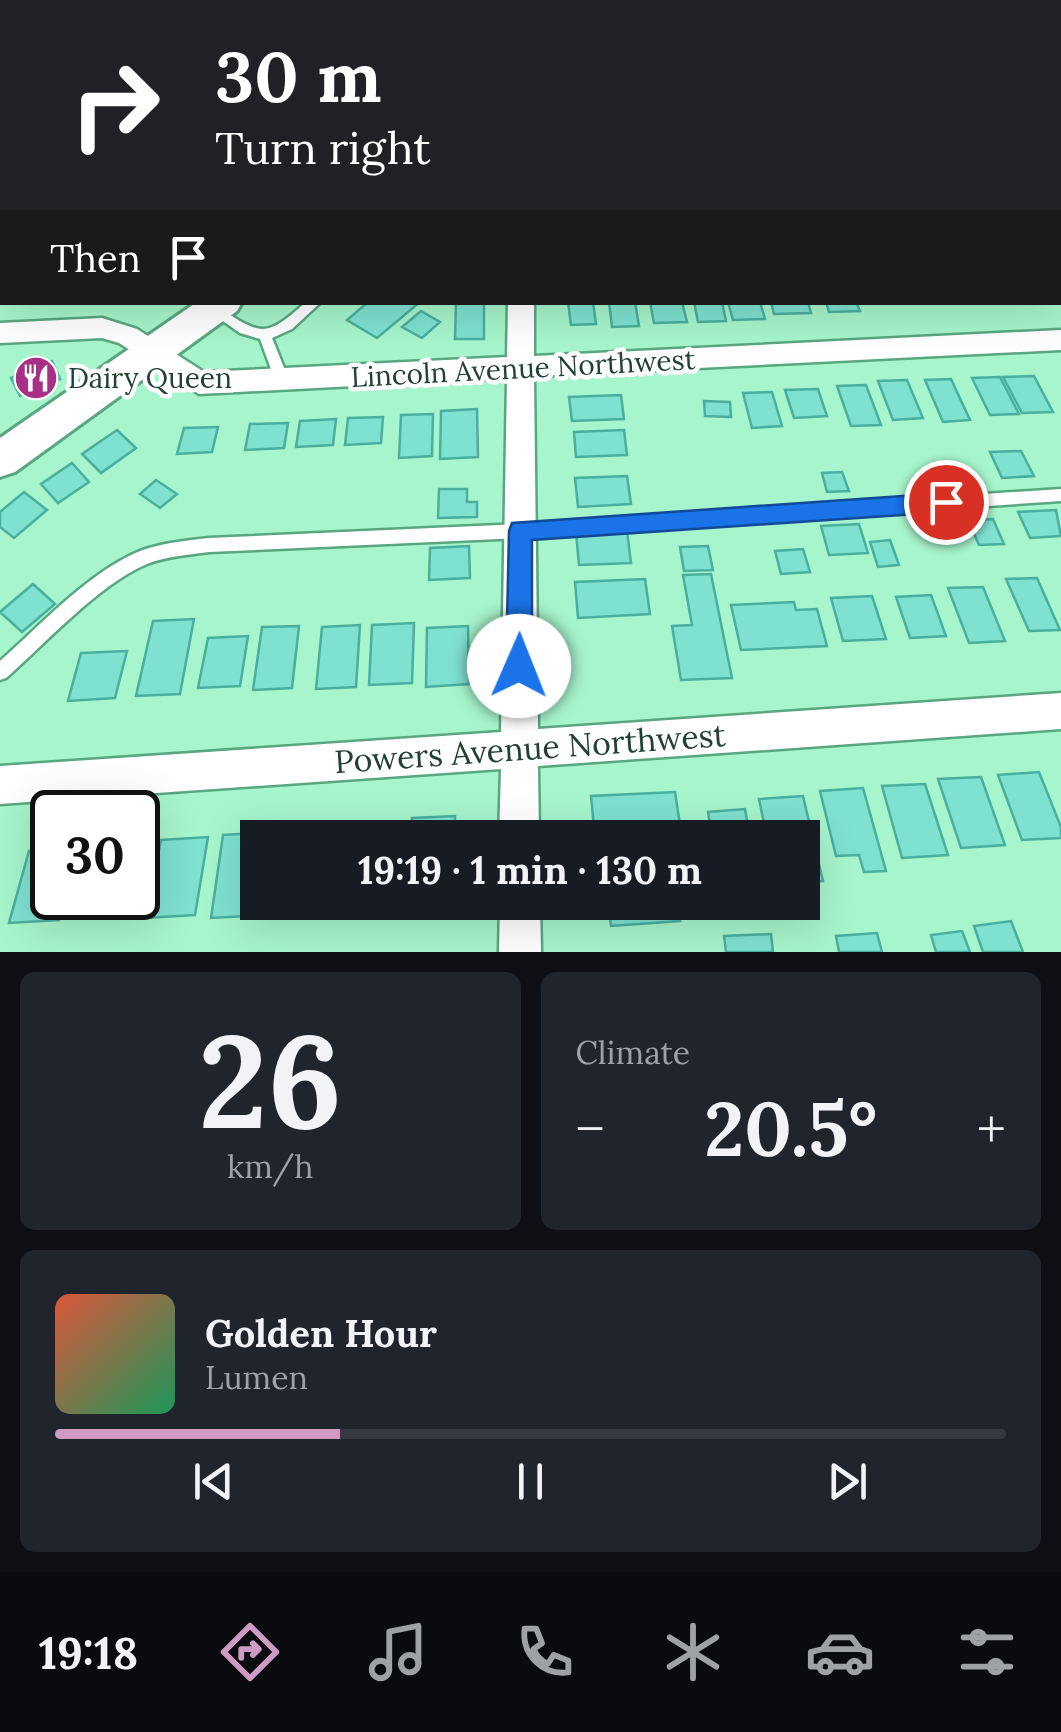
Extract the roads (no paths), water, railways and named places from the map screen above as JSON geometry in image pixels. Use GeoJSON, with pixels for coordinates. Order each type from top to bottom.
{"type":"FeatureCollection","features":[{"type":"Feature","properties":{"kind":"main road"},"geometry":{"type":"LineString","coordinates":[[0,460],[219,306]]}},
{"type":"Feature","properties":{"kind":"street"},"geometry":{"type":"LineString","coordinates":[[519,820],[521,305]]}},
{"type":"Feature","properties":{"kind":"street","name":"Lincoln Avenue Northwest"},"geometry":{"type":"LineString","coordinates":[[0,334],[102,328],[128,336],[199,383],[1061,340]]}},
{"type":"Feature","properties":{"kind":"street","name":"Powers Avenue Northwest"},"geometry":{"type":"LineString","coordinates":[[0,785],[1061,711]]}},
{"type":"Feature","properties":{"kind":"street"},"geometry":{"type":"LineString","coordinates":[[520,920],[520,952]]}},
{"type":"Feature","properties":{"kind":"lane"},"geometry":{"type":"LineString","coordinates":[[219,306],[251,336],[266,339],[282,332],[312,305]]}},
{"type":"Feature","properties":{"kind":"lane"},"geometry":{"type":"LineString","coordinates":[[266,339],[282,380]]}},
{"type":"Feature","properties":{"kind":"lane"},"geometry":{"type":"LineString","coordinates":[[0,672],[118,573],[142,559],[209,545],[520,531],[1061,495]]}},
{"type":"Feature","properties":{"kind":"place","name":"Dairy Queen"},"geometry":{"type":"Point","coordinates":[36,378]}}]}
